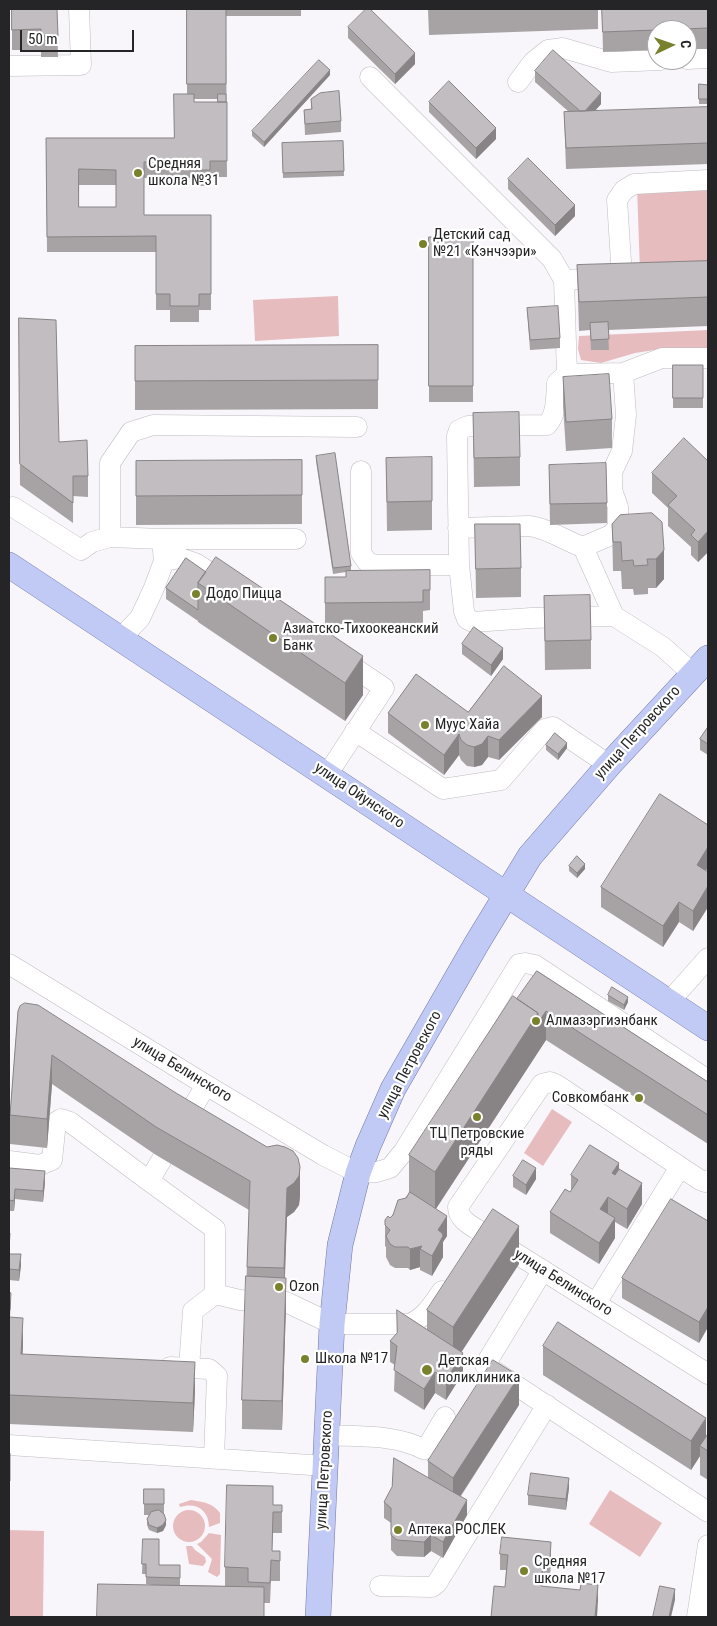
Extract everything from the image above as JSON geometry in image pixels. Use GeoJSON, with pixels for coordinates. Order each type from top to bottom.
{"type":"FeatureCollection","features":[{"type":"Feature","properties":{"kind":"main road","name":"улица Ойунского"},"geometry":{"type":"LineString","coordinates":[[9,565],[708,1028]]}},
{"type":"Feature","properties":{"kind":"main road","name":"улица Петровского"},"geometry":{"type":"LineString","coordinates":[[318,1617],[332,1324],[340,1245],[358,1173],[393,1089],[477,943],[530,856],[541,841],[700,666]]}},
{"type":"Feature","properties":{"kind":"street"},"geometry":{"type":"LineString","coordinates":[[9,66],[81,65],[79,9]]}},
{"type":"Feature","properties":{"kind":"street"},"geometry":{"type":"LineString","coordinates":[[518,82],[534,62],[548,50],[563,48],[611,62],[647,61]]}},
{"type":"Feature","properties":{"kind":"street"},"geometry":{"type":"LineString","coordinates":[[370,77],[552,259],[564,280],[567,374]]}},
{"type":"Feature","properties":{"kind":"street"},"geometry":{"type":"LineString","coordinates":[[564,280],[631,277],[617,200],[624,190],[634,184],[708,180]]}},
{"type":"Feature","properties":{"kind":"street"},"geometry":{"type":"LineString","coordinates":[[614,616],[531,618],[473,622],[467,619],[464,611],[459,565],[457,436],[460,430],[468,426],[547,425],[552,420],[557,383],[567,374],[623,373],[662,358],[708,358]]}},
{"type":"Feature","properties":{"kind":"street"},"geometry":{"type":"LineString","coordinates":[[583,548],[611,535],[618,527],[618,507],[612,490],[612,472],[622,451],[626,415],[623,373]]}},
{"type":"Feature","properties":{"kind":"street"},"geometry":{"type":"LineString","coordinates":[[110,537],[110,463],[131,432],[154,425],[357,427]]}},
{"type":"Feature","properties":{"kind":"street"},"geometry":{"type":"LineString","coordinates":[[361,471],[361,553],[368,563],[378,565],[459,565]]}},
{"type":"Feature","properties":{"kind":"street"},"geometry":{"type":"LineString","coordinates":[[14,508],[81,550],[92,542],[110,537],[296,539]]}},
{"type":"Feature","properties":{"kind":"street"},"geometry":{"type":"LineString","coordinates":[[458,528],[539,527],[583,548],[614,616],[663,647],[700,666]]}},
{"type":"Feature","properties":{"kind":"street"},"geometry":{"type":"LineString","coordinates":[[120,639],[140,618],[154,588],[164,561],[162,539]]}},
{"type":"Feature","properties":{"kind":"street"},"geometry":{"type":"LineString","coordinates":[[164,561],[180,558],[197,564],[246,596]]}},
{"type":"Feature","properties":{"kind":"street"},"geometry":{"type":"LineString","coordinates":[[327,650],[384,688],[327,775]]}},
{"type":"Feature","properties":{"kind":"street"},"geometry":{"type":"LineString","coordinates":[[355,731],[443,789],[501,780],[545,729],[553,727],[609,766]]}},
{"type":"Feature","properties":{"kind":"street"},"geometry":{"type":"LineString","coordinates":[[670,1002],[708,958]]}},
{"type":"Feature","properties":{"kind":"street"},"geometry":{"type":"LineString","coordinates":[[358,1173],[377,1172],[390,1168],[404,1152],[518,964],[521,963],[535,965],[708,1080]]}},
{"type":"Feature","properties":{"kind":"street","name":"улица Белинского"},"geometry":{"type":"LineString","coordinates":[[9,964],[206,1085],[323,1155],[358,1173]]}},
{"type":"Feature","properties":{"kind":"street","name":"улица Белинского"},"geometry":{"type":"LineString","coordinates":[[680,1167],[550,1082],[542,1084],[458,1207],[458,1213],[477,1241],[543,1270],[708,1374]]}},
{"type":"Feature","properties":{"kind":"street"},"geometry":{"type":"LineString","coordinates":[[149,1181],[206,1085]]}},
{"type":"Feature","properties":{"kind":"street"},"geometry":{"type":"LineString","coordinates":[[9,1161],[40,1165],[52,1160],[56,1122],[61,1119],[70,1122],[215,1229],[215,1294]]}},
{"type":"Feature","properties":{"kind":"street"},"geometry":{"type":"LineString","coordinates":[[596,1303],[680,1167],[700,1180],[705,1182],[708,1180]]}},
{"type":"Feature","properties":{"kind":"street"},"geometry":{"type":"LineString","coordinates":[[543,1270],[485,1365],[708,1512]]}},
{"type":"Feature","properties":{"kind":"street"},"geometry":{"type":"LineString","coordinates":[[215,1294],[240,1300],[286,1302],[332,1324],[409,1324],[419,1320],[427,1312],[455,1272]]}},
{"type":"Feature","properties":{"kind":"street"},"geometry":{"type":"LineString","coordinates":[[190,1368],[193,1311],[215,1294]]}},
{"type":"Feature","properties":{"kind":"street"},"geometry":{"type":"LineString","coordinates":[[152,1366],[209,1369],[217,1376],[214,1458]]}},
{"type":"Feature","properties":{"kind":"street"},"geometry":{"type":"LineString","coordinates":[[380,1586],[432,1587],[437,1583],[547,1405]]}},
{"type":"Feature","properties":{"kind":"street"},"geometry":{"type":"LineString","coordinates":[[327,1435],[380,1438],[411,1443],[426,1449],[445,1417]]}},
{"type":"Feature","properties":{"kind":"street"},"geometry":{"type":"LineString","coordinates":[[9,1445],[326,1466]]}},
{"type":"Feature","properties":{"kind":"street"},"geometry":{"type":"LineString","coordinates":[[697,1617],[708,1545]]}},
{"type":"Feature","properties":{"kind":"shaded area"},"geometry":{"type":"Polygon","coordinates":[[[708,186],[708,269],[640,271],[637,188],[708,186]]]}},
{"type":"Feature","properties":{"kind":"shaded area"},"geometry":{"type":"Polygon","coordinates":[[[338,296],[339,336],[255,341],[253,300],[338,296]]]}},
{"type":"Feature","properties":{"kind":"shaded area"},"geometry":{"type":"Polygon","coordinates":[[[708,330],[708,350],[668,348],[635,353],[601,363],[581,360],[578,349],[579,336],[708,330]]]}},
{"type":"Feature","properties":{"kind":"shaded area"},"geometry":{"type":"Polygon","coordinates":[[[552,1109],[572,1122],[543,1166],[524,1153],[552,1109]]]}},
{"type":"Feature","properties":{"kind":"shaded area"},"geometry":{"type":"Polygon","coordinates":[[[610,1490],[662,1523],[640,1557],[589,1524],[610,1490]]]}},
{"type":"Feature","properties":{"kind":"shaded area"},"geometry":{"type":"Polygon","coordinates":[[[191,1500],[204,1502],[214,1507],[220,1513],[220,1523],[209,1527],[207,1516],[200,1508],[191,1505],[180,1507],[179,1504],[191,1500]]]}},
{"type":"Feature","properties":{"kind":"shaded area"},"geometry":{"type":"Polygon","coordinates":[[[189,1510],[195,1511],[200,1515],[204,1520],[204,1532],[200,1537],[195,1541],[189,1542],[183,1541],[178,1537],[174,1532],[173,1526],[174,1520],[178,1515],[183,1511],[189,1510]]]}},
{"type":"Feature","properties":{"kind":"shaded area"},"geometry":{"type":"Polygon","coordinates":[[[9,1530],[44,1531],[43,1617],[9,1617],[9,1530]]]}},
{"type":"Feature","properties":{"kind":"shaded area"},"geometry":{"type":"Polygon","coordinates":[[[209,1533],[221,1535],[220,1574],[217,1577],[208,1572],[212,1559],[197,1544],[209,1533]]]}},
{"type":"Feature","properties":{"kind":"shaded area"},"geometry":{"type":"Polygon","coordinates":[[[186,1546],[192,1546],[205,1557],[206,1562],[203,1566],[189,1564],[186,1546]]]}},
{"type":"Feature","properties":{"kind":"building"},"geometry":{"type":"Polygon","coordinates":[[[12,9],[57,9],[58,36],[41,36],[41,29],[12,30],[12,9]]]}},
{"type":"Feature","properties":{"kind":"building"},"geometry":{"type":"Polygon","coordinates":[[[187,9],[226,9],[226,84],[187,84],[187,9]]]}},
{"type":"Feature","properties":{"kind":"building"},"geometry":{"type":"Polygon","coordinates":[[[366,9],[370,9],[415,53],[395,74],[348,27],[366,9]]]}},
{"type":"Feature","properties":{"kind":"building"},"geometry":{"type":"Polygon","coordinates":[[[602,9],[708,9],[708,28],[697,28],[697,20],[647,20],[647,30],[603,32],[602,9]]]}},
{"type":"Feature","properties":{"kind":"building"},"geometry":{"type":"Polygon","coordinates":[[[553,50],[601,93],[585,111],[580,111],[535,71],[553,50]]]}},
{"type":"Feature","properties":{"kind":"building"},"geometry":{"type":"Polygon","coordinates":[[[319,60],[330,70],[264,142],[252,131],[319,60]]]}},
{"type":"Feature","properties":{"kind":"building"},"geometry":{"type":"Polygon","coordinates":[[[449,81],[496,128],[476,148],[429,102],[449,81]]]}},
{"type":"Feature","properties":{"kind":"building"},"geometry":{"type":"Polygon","coordinates":[[[699,84],[708,85],[708,99],[699,99],[699,84]]]}},
{"type":"Feature","properties":{"kind":"building"},"geometry":{"type":"Polygon","coordinates":[[[339,91],[341,121],[305,124],[304,110],[312,109],[311,99],[320,93],[339,91]]]}},
{"type":"Feature","properties":{"kind":"building"},"geometry":{"type":"Polygon","coordinates":[[[174,94],[194,94],[194,102],[227,102],[227,161],[210,161],[210,170],[192,170],[192,162],[144,162],[144,215],[211,215],[211,294],[199,294],[199,306],[170,306],[170,294],[156,294],[156,236],[47,237],[46,138],[174,138],[174,94]],[[79,169],[79,207],[116,207],[116,170],[79,169]]]}},
{"type":"Feature","properties":{"kind":"building"},"geometry":{"type":"Polygon","coordinates":[[[218,94],[226,94],[226,102],[218,102],[218,94]]]}},
{"type":"Feature","properties":{"kind":"building"},"geometry":{"type":"Polygon","coordinates":[[[708,107],[708,143],[566,148],[564,112],[708,107]]]}},
{"type":"Feature","properties":{"kind":"building"},"geometry":{"type":"Polygon","coordinates":[[[343,141],[344,171],[283,173],[282,143],[343,141]]]}},
{"type":"Feature","properties":{"kind":"building"},"geometry":{"type":"Polygon","coordinates":[[[528,158],[575,205],[555,225],[508,179],[528,158]]]}},
{"type":"Feature","properties":{"kind":"building"},"geometry":{"type":"Polygon","coordinates":[[[429,237],[473,237],[473,386],[429,386],[429,237]]]}},
{"type":"Feature","properties":{"kind":"building"},"geometry":{"type":"Polygon","coordinates":[[[708,261],[708,297],[579,302],[577,265],[708,261]]]}},
{"type":"Feature","properties":{"kind":"building"},"geometry":{"type":"Polygon","coordinates":[[[558,306],[560,338],[530,340],[527,308],[558,306]]]}},
{"type":"Feature","properties":{"kind":"building"},"geometry":{"type":"Polygon","coordinates":[[[19,318],[56,320],[59,442],[87,440],[88,476],[73,476],[73,503],[20,464],[19,318]]]}},
{"type":"Feature","properties":{"kind":"building"},"geometry":{"type":"Polygon","coordinates":[[[608,322],[609,339],[591,340],[590,323],[608,322]]]}},
{"type":"Feature","properties":{"kind":"building"},"geometry":{"type":"Polygon","coordinates":[[[378,345],[378,380],[135,381],[135,346],[378,345]]]}},
{"type":"Feature","properties":{"kind":"building"},"geometry":{"type":"Polygon","coordinates":[[[673,365],[703,365],[703,398],[673,398],[673,365]]]}},
{"type":"Feature","properties":{"kind":"building"},"geometry":{"type":"Polygon","coordinates":[[[609,374],[612,419],[566,422],[563,377],[609,374]]]}},
{"type":"Feature","properties":{"kind":"building"},"geometry":{"type":"Polygon","coordinates":[[[519,412],[520,457],[474,458],[473,413],[519,412]]]}},
{"type":"Feature","properties":{"kind":"building"},"geometry":{"type":"Polygon","coordinates":[[[684,438],[708,461],[708,531],[698,542],[691,535],[695,530],[668,505],[677,496],[652,473],[684,438]]]}},
{"type":"Feature","properties":{"kind":"building"},"geometry":{"type":"Polygon","coordinates":[[[335,453],[351,566],[333,568],[316,456],[335,453]]]}},
{"type":"Feature","properties":{"kind":"building"},"geometry":{"type":"Polygon","coordinates":[[[432,457],[432,501],[387,502],[386,458],[432,457]]]}},
{"type":"Feature","properties":{"kind":"building"},"geometry":{"type":"Polygon","coordinates":[[[302,460],[302,495],[136,496],[136,461],[302,460]]]}},
{"type":"Feature","properties":{"kind":"building"},"geometry":{"type":"Polygon","coordinates":[[[606,463],[607,503],[550,504],[549,465],[606,463]]]}},
{"type":"Feature","properties":{"kind":"building"},"geometry":{"type":"Polygon","coordinates":[[[652,513],[662,522],[664,550],[656,559],[647,559],[648,565],[634,566],[633,560],[622,561],[621,542],[613,542],[612,524],[620,515],[652,513]]]}},
{"type":"Feature","properties":{"kind":"building"},"geometry":{"type":"Polygon","coordinates":[[[475,524],[520,524],[521,568],[476,569],[475,524]]]}},
{"type":"Feature","properties":{"kind":"building"},"geometry":{"type":"Polygon","coordinates":[[[216,557],[363,656],[345,683],[198,583],[216,557]]]}},
{"type":"Feature","properties":{"kind":"building"},"geometry":{"type":"Polygon","coordinates":[[[186,558],[206,572],[198,583],[198,610],[166,588],[186,558]]]}},
{"type":"Feature","properties":{"kind":"building"},"geometry":{"type":"Polygon","coordinates":[[[430,570],[430,590],[423,590],[423,602],[325,603],[325,577],[346,577],[346,571],[430,570]]]}},
{"type":"Feature","properties":{"kind":"building"},"geometry":{"type":"Polygon","coordinates":[[[590,595],[591,640],[545,641],[544,596],[590,595]]]}},
{"type":"Feature","properties":{"kind":"building"},"geometry":{"type":"Polygon","coordinates":[[[474,627],[503,648],[491,665],[462,644],[474,627]]]}},
{"type":"Feature","properties":{"kind":"building"},"geometry":{"type":"Polygon","coordinates":[[[504,666],[542,696],[499,740],[488,736],[482,744],[474,747],[467,745],[461,740],[459,734],[444,755],[388,713],[416,674],[468,712],[504,666]]]}},
{"type":"Feature","properties":{"kind":"building"},"geometry":{"type":"Polygon","coordinates":[[[708,727],[708,744],[700,739],[708,727]]]}},
{"type":"Feature","properties":{"kind":"building"},"geometry":{"type":"Polygon","coordinates":[[[555,733],[567,743],[558,754],[546,745],[555,733]]]}},
{"type":"Feature","properties":{"kind":"building"},"geometry":{"type":"Polygon","coordinates":[[[660,794],[708,825],[708,847],[697,865],[708,872],[708,886],[693,911],[679,902],[663,926],[601,887],[660,794]]]}},
{"type":"Feature","properties":{"kind":"building"},"geometry":{"type":"Polygon","coordinates":[[[577,856],[585,864],[577,873],[569,866],[577,856]]]}},
{"type":"Feature","properties":{"kind":"building"},"geometry":{"type":"Polygon","coordinates":[[[537,971],[708,1082],[708,1115],[546,1011],[538,1023],[538,1013],[517,999],[537,971]]]}},
{"type":"Feature","properties":{"kind":"building"},"geometry":{"type":"Polygon","coordinates":[[[612,987],[628,997],[624,1005],[608,995],[612,987]]]}},
{"type":"Feature","properties":{"kind":"building"},"geometry":{"type":"Polygon","coordinates":[[[513,996],[538,1013],[435,1172],[409,1155],[513,996]]]}},
{"type":"Feature","properties":{"kind":"building"},"geometry":{"type":"Polygon","coordinates":[[[25,1003],[38,1005],[176,1093],[267,1147],[277,1145],[293,1151],[298,1158],[300,1167],[299,1176],[287,1188],[284,1268],[247,1267],[250,1181],[156,1127],[52,1055],[47,1119],[10,1115],[18,1011],[20,1006],[25,1003]]]}},
{"type":"Feature","properties":{"kind":"building"},"geometry":{"type":"Polygon","coordinates":[[[590,1145],[619,1163],[612,1173],[615,1175],[619,1169],[642,1183],[627,1209],[608,1197],[600,1209],[615,1218],[599,1243],[550,1212],[565,1189],[570,1192],[578,1180],[571,1175],[590,1145]]]}},
{"type":"Feature","properties":{"kind":"building"},"geometry":{"type":"Polygon","coordinates":[[[523,1160],[536,1168],[526,1185],[513,1176],[523,1160]]]}},
{"type":"Feature","properties":{"kind":"building"},"geometry":{"type":"Polygon","coordinates":[[[9,1168],[45,1171],[43,1191],[15,1189],[14,1201],[9,1200],[9,1168]]]}},
{"type":"Feature","properties":{"kind":"building"},"geometry":{"type":"Polygon","coordinates":[[[410,1192],[447,1216],[438,1230],[443,1236],[432,1256],[420,1249],[422,1246],[410,1249],[408,1247],[395,1247],[390,1244],[386,1236],[390,1230],[385,1225],[385,1220],[388,1216],[390,1218],[393,1215],[398,1200],[406,1198],[410,1192]]]}},
{"type":"Feature","properties":{"kind":"building"},"geometry":{"type":"Polygon","coordinates":[[[671,1199],[708,1221],[708,1307],[699,1322],[622,1278],[671,1199]]]}},
{"type":"Feature","properties":{"kind":"building"},"geometry":{"type":"Polygon","coordinates":[[[493,1209],[519,1226],[453,1327],[427,1310],[493,1209]]]}},
{"type":"Feature","properties":{"kind":"building"},"geometry":{"type":"Polygon","coordinates":[[[9,1254],[21,1254],[19,1270],[9,1269],[9,1254]]]}},
{"type":"Feature","properties":{"kind":"building"},"geometry":{"type":"Polygon","coordinates":[[[246,1276],[286,1278],[282,1401],[242,1400],[246,1276]]]}},
{"type":"Feature","properties":{"kind":"building"},"geometry":{"type":"Polygon","coordinates":[[[9,1292],[11,1293],[10,1310],[9,1310],[9,1292]]]}},
{"type":"Feature","properties":{"kind":"building"},"geometry":{"type":"Polygon","coordinates":[[[397,1310],[463,1353],[446,1380],[435,1372],[424,1389],[394,1370],[397,1346],[390,1341],[397,1333],[397,1310]]]}},
{"type":"Feature","properties":{"kind":"building"},"geometry":{"type":"Polygon","coordinates":[[[9,1317],[23,1318],[21,1354],[195,1362],[193,1403],[9,1395],[9,1317]]]}},
{"type":"Feature","properties":{"kind":"building"},"geometry":{"type":"Polygon","coordinates":[[[558,1322],[706,1418],[691,1441],[543,1346],[558,1322]]]}},
{"type":"Feature","properties":{"kind":"building"},"geometry":{"type":"Polygon","coordinates":[[[493,1360],[519,1376],[453,1478],[428,1461],[493,1360]]]}},
{"type":"Feature","properties":{"kind":"building"},"geometry":{"type":"Polygon","coordinates":[[[708,1434],[708,1451],[700,1446],[708,1434]]]}},
{"type":"Feature","properties":{"kind":"building"},"geometry":{"type":"Polygon","coordinates":[[[10,1453],[10,1481],[9,1481],[10,1453]]]}},
{"type":"Feature","properties":{"kind":"building"},"geometry":{"type":"Polygon","coordinates":[[[394,1458],[467,1500],[443,1542],[431,1535],[424,1542],[397,1540],[391,1535],[391,1508],[384,1502],[392,1487],[394,1458]]]}},
{"type":"Feature","properties":{"kind":"building"},"geometry":{"type":"Polygon","coordinates":[[[531,1473],[569,1478],[566,1499],[528,1495],[531,1473]]]}},
{"type":"Feature","properties":{"kind":"building"},"geometry":{"type":"Polygon","coordinates":[[[227,1485],[273,1486],[273,1505],[282,1505],[282,1512],[273,1512],[272,1551],[280,1551],[280,1561],[271,1560],[270,1583],[248,1582],[248,1568],[225,1567],[227,1485]]]}},
{"type":"Feature","properties":{"kind":"building"},"geometry":{"type":"Polygon","coordinates":[[[144,1489],[164,1489],[164,1504],[144,1504],[144,1489]]]}},
{"type":"Feature","properties":{"kind":"building"},"geometry":{"type":"Polygon","coordinates":[[[159,1510],[164,1514],[166,1520],[163,1525],[157,1528],[149,1525],[147,1519],[151,1512],[159,1510]]]}},
{"type":"Feature","properties":{"kind":"building"},"geometry":{"type":"Polygon","coordinates":[[[502,1537],[551,1542],[550,1559],[543,1558],[541,1586],[580,1590],[581,1583],[598,1585],[595,1617],[491,1617],[494,1586],[505,1587],[508,1555],[500,1554],[502,1537]]]}},
{"type":"Feature","properties":{"kind":"building"},"geometry":{"type":"Polygon","coordinates":[[[143,1539],[159,1539],[159,1565],[180,1565],[180,1578],[146,1577],[146,1564],[142,1564],[143,1539]]]}},
{"type":"Feature","properties":{"kind":"building"},"geometry":{"type":"Polygon","coordinates":[[[98,1584],[264,1587],[264,1617],[97,1617],[98,1584]]]}},
{"type":"Feature","properties":{"kind":"building"},"geometry":{"type":"Polygon","coordinates":[[[660,1586],[675,1589],[669,1617],[653,1617],[660,1586]]]}},
{"type":"Feature","properties":{"kind":"place","name":"Средняя школа №31"},"geometry":{"type":"Point","coordinates":[138,173]}},
{"type":"Feature","properties":{"kind":"place","name":"Детский сад №21 «Кэнчээри»"},"geometry":{"type":"Point","coordinates":[423,244]}},
{"type":"Feature","properties":{"kind":"place","name":"Додо Пицца"},"geometry":{"type":"Point","coordinates":[196,594]}},
{"type":"Feature","properties":{"kind":"place","name":"Азиатско-Тихоокеанский Банк"},"geometry":{"type":"Point","coordinates":[273,638]}},
{"type":"Feature","properties":{"kind":"place","name":"Муус Хайа"},"geometry":{"type":"Point","coordinates":[425,725]}},
{"type":"Feature","properties":{"kind":"place","name":"Алмазэргиэнбанк"},"geometry":{"type":"Point","coordinates":[536,1021]}},
{"type":"Feature","properties":{"kind":"place","name":"Совкомбанк"},"geometry":{"type":"Point","coordinates":[639,1098]}},
{"type":"Feature","properties":{"kind":"place","name":"ТЦ Петровские ряды"},"geometry":{"type":"Point","coordinates":[477,1117]}},
{"type":"Feature","properties":{"kind":"place","name":"Ozon"},"geometry":{"type":"Point","coordinates":[279,1287]}},
{"type":"Feature","properties":{"kind":"place","name":"Школа №17"},"geometry":{"type":"Point","coordinates":[305,1359]}},
{"type":"Feature","properties":{"kind":"place","name":"Детская поликлиника"},"geometry":{"type":"Point","coordinates":[427,1370]}},
{"type":"Feature","properties":{"kind":"place","name":"Аптека РОСЛЕК"},"geometry":{"type":"Point","coordinates":[398,1530]}},
{"type":"Feature","properties":{"kind":"place","name":"Средняя школа №17"},"geometry":{"type":"Point","coordinates":[524,1571]}}]}
